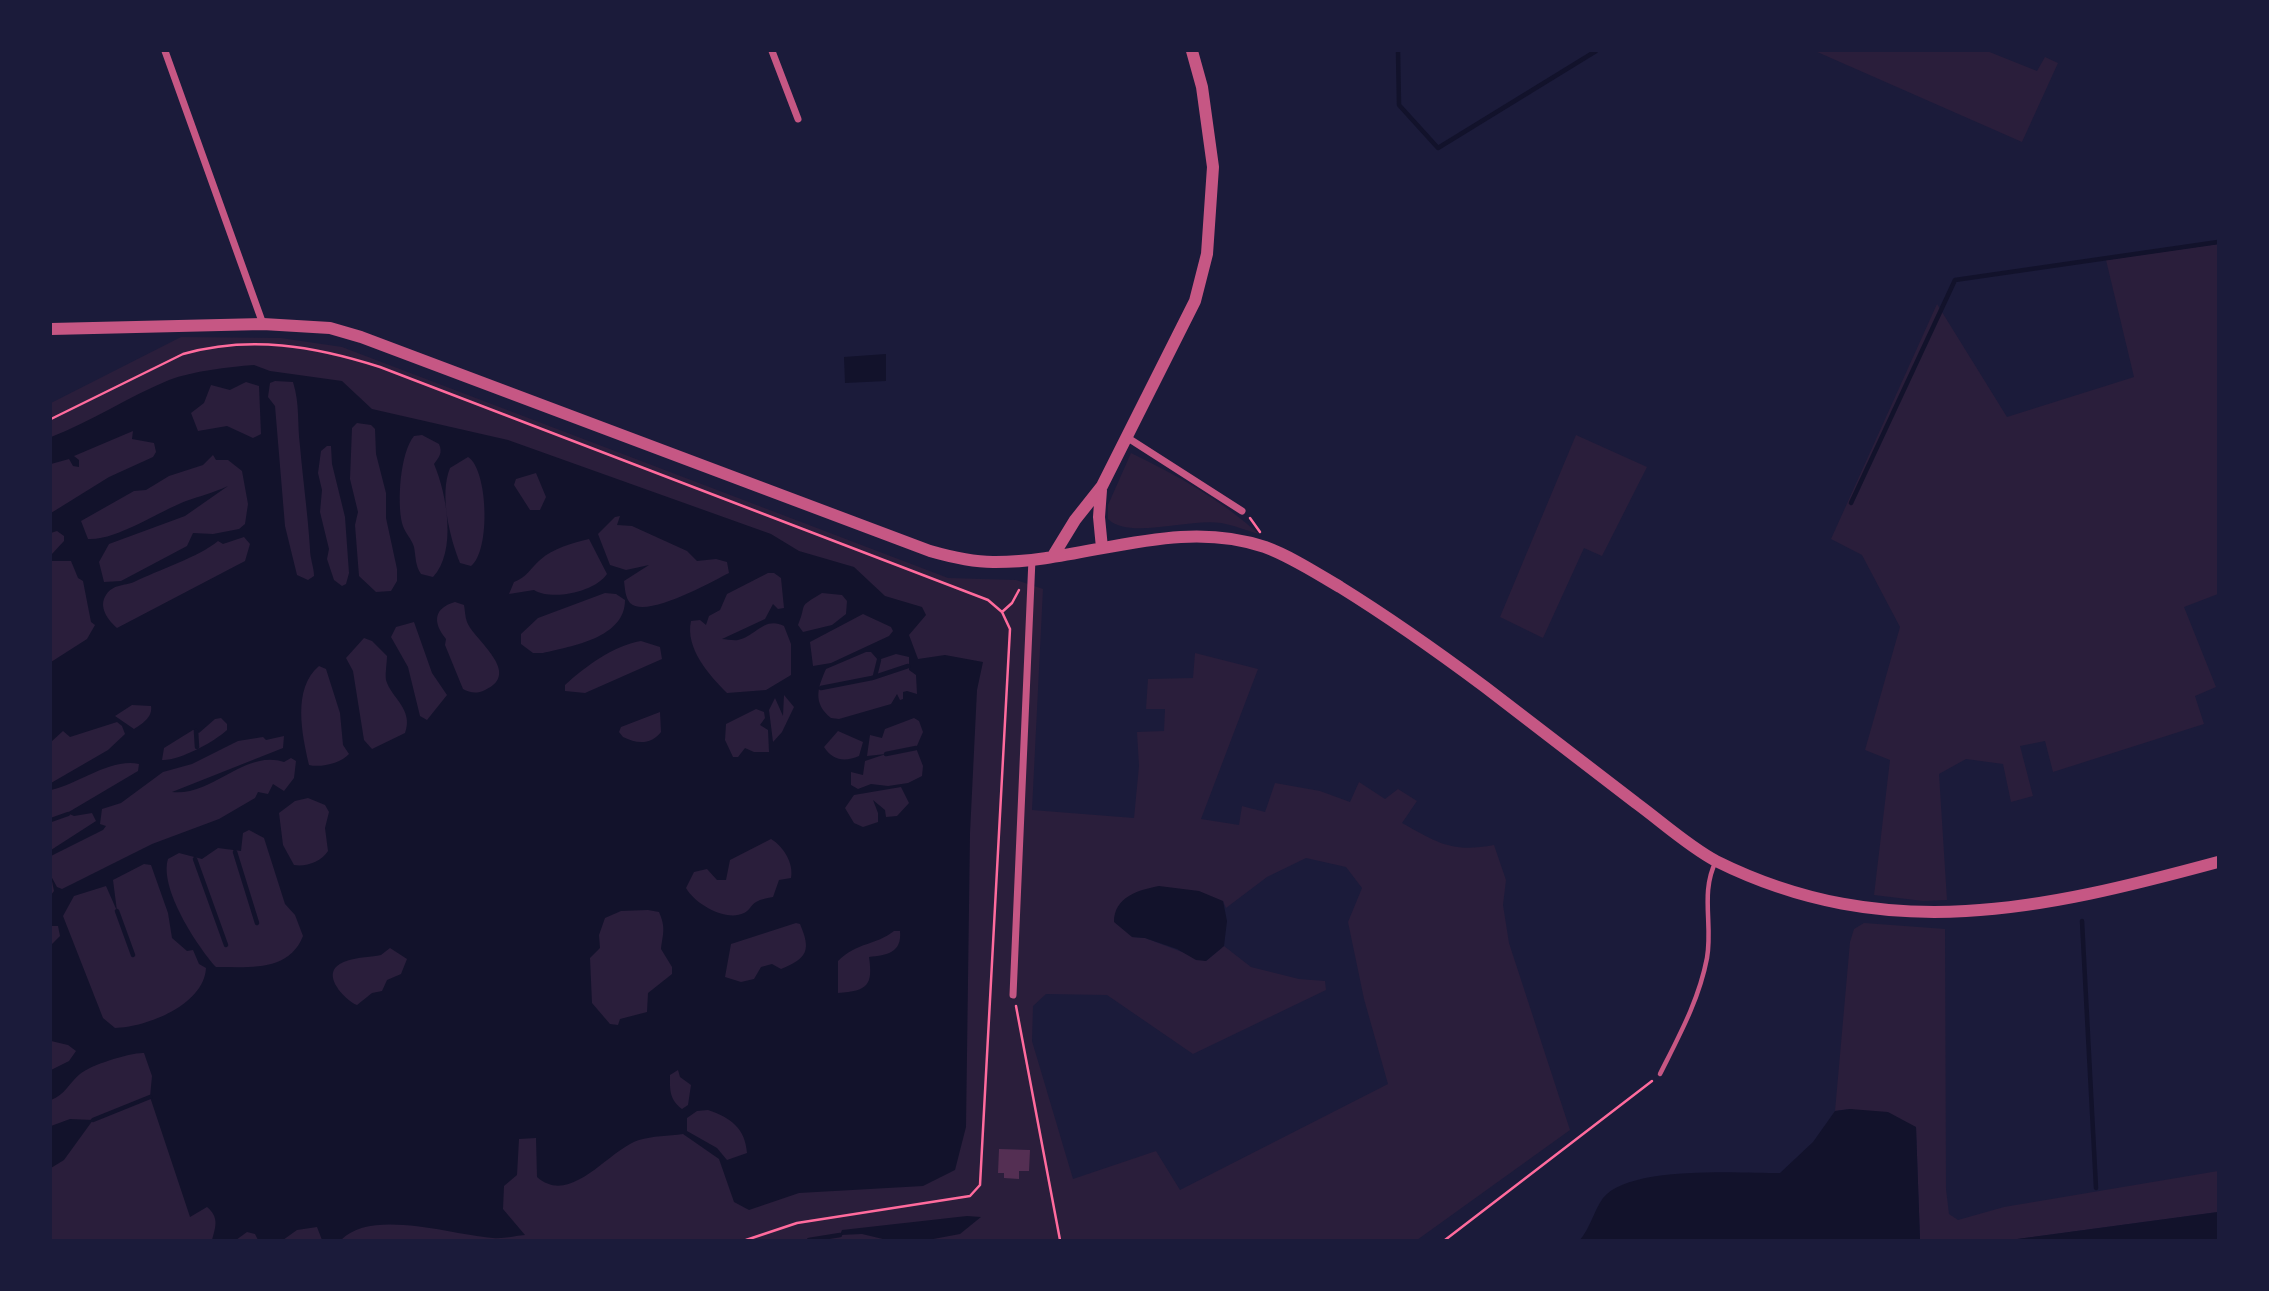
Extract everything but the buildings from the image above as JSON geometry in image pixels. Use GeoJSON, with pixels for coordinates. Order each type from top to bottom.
{"type":"FeatureCollection","features":[{"type":"Feature","properties":{"kind":"street"},"geometry":{"type":"LineString","coordinates":[[165,51],[263,324]]}},
{"type":"Feature","properties":{"kind":"street"},"geometry":{"type":"LineString","coordinates":[[772,51],[798,120]]}},
{"type":"Feature","properties":{"kind":"street"},"geometry":{"type":"LineString","coordinates":[[1053,556],[1074,520],[1102,486],[1195,301],[1207,254],[1213,167],[1202,86],[1192,51]]}},
{"type":"Feature","properties":{"kind":"street"},"geometry":{"type":"LineString","coordinates":[[51,329],[263,324],[330,328],[361,337],[930,551],[966,561],[1032,564],[1053,556],[1175,536],[1218,538],[1263,547],[1299,563],[1417,637],[1699,850],[1716,860],[1779,886],[1853,907],[1889,912],[1948,913],[2054,901],[2218,862]]}},
{"type":"Feature","properties":{"kind":"street"},"geometry":{"type":"LineString","coordinates":[[1128,438],[1242,511]]}},
{"type":"Feature","properties":{"kind":"street"},"geometry":{"type":"LineString","coordinates":[[1102,486],[1099,517],[1102,548]]}},
{"type":"Feature","properties":{"kind":"street"},"geometry":{"type":"LineString","coordinates":[[1013,995],[1032,564]]}},
{"type":"Feature","properties":{"kind":"lane"},"geometry":{"type":"LineString","coordinates":[[1660,1074],[1698,997],[1708,954],[1706,884],[1716,860]]}},
{"type":"Feature","properties":{"kind":"path"},"geometry":{"type":"LineString","coordinates":[[51,419],[183,354],[205,348],[231,343],[315,348],[380,367],[988,600],[1002,612],[1010,629],[980,1185],[970,1196],[797,1223],[746,1240]]}},
{"type":"Feature","properties":{"kind":"path"},"geometry":{"type":"LineString","coordinates":[[1242,511],[1262,534],[1263,547]]}},
{"type":"Feature","properties":{"kind":"path"},"geometry":{"type":"LineString","coordinates":[[1002,612],[1013,603],[1032,564]]}},
{"type":"Feature","properties":{"kind":"path"},"geometry":{"type":"LineString","coordinates":[[1013,995],[1032,1076],[1060,1240]]}},
{"type":"Feature","properties":{"kind":"path"},"geometry":{"type":"LineString","coordinates":[[1445,1240],[1660,1074]]}},
{"type":"Feature","properties":{"kind":"shaded area"},"geometry":{"type":"Polygon","coordinates":[[[1815,51],[1987,51],[2037,71],[2045,57],[2058,63],[2022,142],[1815,51]]]}},
{"type":"Feature","properties":{"kind":"shaded area"},"geometry":{"type":"Polygon","coordinates":[[[2218,244],[2218,594],[2184,607],[2216,687],[2195,696],[2204,724],[2053,772],[2045,741],[2020,746],[2033,796],[2011,802],[2003,764],[1966,759],[1939,774],[1947,900],[1923,901],[1874,895],[1890,760],[1865,750],[1900,627],[1862,555],[1831,539],[1937,304],[2007,417],[2134,377],[2106,260],[2218,244]]]}},
{"type":"Feature","properties":{"kind":"shaded area"},"geometry":{"type":"Polygon","coordinates":[[[181,337],[281,338],[342,347],[948,578],[1016,580],[1043,589],[1032,810],[1134,818],[1139,766],[1137,732],[1164,731],[1165,709],[1146,709],[1148,679],[1193,678],[1195,653],[1258,669],[1201,819],[1239,825],[1242,806],[1265,812],[1275,783],[1320,791],[1350,802],[1359,782],[1385,799],[1398,789],[1417,801],[1402,823],[1436,841],[1467,848],[1494,845],[1506,880],[1503,905],[1509,943],[1570,1130],[1417,1240],[51,1240],[51,403],[181,337]],[[1306,858],[1267,877],[1226,908],[1223,901],[1132,937],[1145,938],[1206,961],[1224,946],[1251,967],[1299,979],[1325,981],[1326,990],[1193,1054],[1107,995],[1046,994],[1033,1006],[1032,1041],[1073,1179],[1156,1151],[1180,1190],[1388,1084],[1364,999],[1348,922],[1362,888],[1346,867],[1306,858]]]}},
{"type":"Feature","properties":{"kind":"shaded area"},"geometry":{"type":"Polygon","coordinates":[[[886,354],[886,381],[845,383],[844,357],[886,354]]]}},
{"type":"Feature","properties":{"kind":"shaded area"},"geometry":{"type":"Polygon","coordinates":[[[254,365],[270,371],[342,381],[372,409],[508,440],[771,534],[799,551],[854,567],[885,596],[922,607],[926,615],[909,635],[918,659],[945,655],[983,662],[977,690],[970,833],[966,1127],[955,1170],[923,1186],[799,1193],[749,1210],[734,1202],[719,1159],[683,1134],[639,1140],[589,1174],[563,1185],[550,1184],[537,1177],[536,1138],[519,1139],[517,1175],[504,1186],[503,1209],[525,1235],[493,1238],[392,1225],[372,1226],[355,1231],[341,1240],[322,1240],[317,1227],[297,1230],[283,1240],[258,1240],[255,1234],[247,1232],[236,1240],[212,1240],[216,1222],[211,1211],[207,1207],[190,1217],[150,1097],[152,1076],[144,1053],[111,1060],[85,1070],[60,1095],[51,1100],[51,1070],[69,1061],[76,1051],[68,1045],[51,1041],[51,945],[60,936],[58,926],[51,926],[51,895],[54,891],[51,876],[57,887],[62,889],[152,844],[219,819],[255,798],[258,792],[268,794],[273,784],[284,791],[294,778],[296,761],[291,758],[284,762],[256,762],[201,788],[172,792],[283,748],[284,736],[238,741],[192,764],[163,772],[121,803],[102,809],[100,824],[106,826],[103,830],[51,856],[51,850],[96,821],[92,813],[74,816],[67,813],[138,771],[139,764],[128,763],[106,768],[51,790],[51,783],[108,750],[125,734],[117,722],[70,737],[63,731],[51,742],[51,662],[87,639],[95,625],[91,622],[83,581],[78,578],[71,561],[51,561],[51,555],[64,541],[64,536],[57,531],[51,533],[51,513],[109,477],[153,457],[156,452],[154,443],[132,439],[133,431],[74,456],[79,460],[79,467],[73,466],[69,459],[51,464],[51,437],[169,380],[222,368],[254,365]],[[275,381],[270,383],[268,397],[275,406],[285,526],[297,575],[308,580],[314,573],[297,398],[293,382],[275,381]],[[246,382],[230,390],[211,385],[204,403],[191,413],[198,431],[227,426],[253,438],[261,434],[259,386],[246,382]],[[357,423],[352,428],[350,479],[358,512],[355,525],[359,576],[376,592],[391,591],[397,581],[397,569],[386,518],[386,493],[376,454],[375,429],[371,425],[357,423]],[[422,435],[414,436],[403,465],[400,491],[402,523],[413,544],[419,571],[433,577],[445,553],[447,538],[446,506],[434,464],[439,457],[439,444],[422,435]],[[331,446],[321,451],[318,473],[322,490],[320,512],[329,549],[327,559],[334,580],[342,586],[346,584],[349,573],[345,517],[332,464],[331,446]],[[213,455],[203,465],[169,476],[146,490],[134,491],[81,521],[88,539],[99,538],[228,486],[185,516],[109,544],[99,562],[104,582],[121,581],[187,546],[193,533],[213,534],[239,529],[245,524],[248,504],[242,471],[228,460],[216,460],[213,455]],[[468,457],[450,468],[446,503],[460,563],[471,566],[482,544],[485,510],[480,477],[468,457]],[[536,473],[516,479],[514,485],[530,510],[540,510],[546,497],[536,473]],[[620,516],[615,517],[598,534],[610,565],[626,570],[649,565],[624,581],[628,601],[638,607],[664,603],[729,573],[727,562],[716,559],[697,561],[687,551],[632,526],[617,525],[620,516]],[[244,537],[223,544],[218,541],[200,552],[112,589],[103,604],[107,617],[117,628],[245,561],[250,544],[244,537]],[[589,539],[557,549],[514,582],[509,594],[534,590],[551,595],[573,593],[593,586],[607,574],[589,539]],[[768,573],[727,594],[720,610],[709,616],[706,625],[700,620],[691,621],[690,631],[695,651],[706,669],[727,693],[766,690],[791,675],[791,644],[784,626],[765,625],[744,638],[722,639],[765,619],[773,604],[778,609],[784,608],[781,578],[774,573],[768,573]],[[605,593],[538,618],[521,634],[521,644],[533,653],[582,643],[607,632],[623,613],[625,600],[616,594],[605,593]],[[822,593],[804,606],[798,625],[803,632],[832,625],[846,614],[847,601],[842,595],[822,593]],[[455,602],[443,608],[437,616],[439,627],[446,639],[445,645],[463,689],[479,692],[495,683],[499,675],[498,666],[467,622],[464,605],[455,602]],[[863,614],[810,642],[813,666],[831,663],[889,636],[893,631],[891,627],[863,614]],[[414,622],[396,627],[391,637],[408,667],[420,716],[427,720],[447,695],[432,673],[414,622]],[[364,638],[346,658],[353,671],[364,740],[372,749],[405,733],[407,717],[386,680],[387,656],[372,641],[364,638]],[[641,641],[620,647],[600,658],[565,685],[565,691],[585,693],[662,659],[660,647],[641,641]],[[866,652],[826,669],[818,695],[825,712],[831,718],[839,719],[891,704],[897,694],[900,700],[903,699],[903,692],[917,694],[916,675],[909,670],[909,657],[896,654],[878,660],[871,652],[866,652]],[[319,666],[305,687],[302,726],[309,765],[330,764],[349,754],[343,745],[340,713],[326,669],[319,666]],[[784,695],[783,716],[775,698],[769,710],[773,742],[782,732],[794,707],[784,695]],[[132,705],[115,716],[134,729],[149,717],[151,706],[132,705]],[[756,709],[726,724],[725,740],[733,757],[738,757],[745,748],[754,752],[769,752],[768,730],[760,725],[765,718],[764,712],[756,709]],[[660,712],[621,727],[619,732],[623,737],[633,741],[648,741],[661,732],[660,712]],[[221,718],[215,719],[199,733],[193,730],[164,748],[162,760],[187,754],[221,735],[227,730],[227,724],[221,718]],[[914,718],[885,729],[882,738],[870,735],[867,756],[886,754],[865,761],[863,775],[851,772],[851,785],[858,789],[871,784],[888,786],[908,783],[922,776],[923,766],[916,748],[923,732],[919,721],[914,718]],[[838,731],[824,747],[835,758],[849,759],[859,756],[863,742],[838,731]],[[901,787],[854,795],[845,808],[854,823],[863,827],[878,822],[873,800],[885,810],[886,817],[897,816],[909,803],[901,787]],[[308,798],[295,801],[279,813],[283,845],[294,865],[313,863],[328,851],[325,828],[329,812],[325,805],[308,798]],[[249,830],[243,833],[241,851],[218,848],[202,859],[179,853],[168,859],[169,885],[190,931],[216,967],[267,965],[278,962],[297,948],[303,936],[295,915],[285,904],[264,838],[249,830]],[[771,839],[730,860],[726,880],[717,880],[707,869],[694,872],[686,888],[690,894],[712,910],[729,915],[746,912],[758,901],[773,897],[779,880],[791,878],[787,856],[771,839]],[[144,864],[113,880],[117,911],[106,886],[74,896],[63,916],[103,1018],[115,1028],[128,1027],[172,1012],[195,993],[203,981],[206,968],[199,964],[193,950],[187,951],[172,938],[168,913],[151,865],[144,864]],[[621,911],[605,918],[599,935],[600,948],[590,958],[592,1003],[610,1024],[618,1025],[620,1019],[647,1012],[648,993],[672,974],[672,967],[661,949],[663,927],[659,912],[621,911]],[[800,924],[731,944],[725,977],[741,982],[754,979],[761,967],[772,964],[781,969],[802,957],[806,947],[800,924]],[[894,931],[853,950],[838,961],[838,993],[866,985],[870,974],[869,957],[887,954],[896,948],[900,931],[894,931]],[[390,948],[381,955],[348,960],[334,969],[333,977],[337,987],[357,1005],[372,993],[382,991],[387,980],[401,974],[407,959],[390,948]],[[678,1070],[670,1075],[671,1094],[682,1109],[688,1105],[691,1085],[680,1077],[678,1070]],[[708,1110],[697,1111],[687,1118],[687,1131],[717,1148],[727,1160],[747,1153],[743,1137],[735,1125],[708,1110]]]}},
{"type":"Feature","properties":{"kind":"shaded area"},"geometry":{"type":"Polygon","coordinates":[[[1576,435],[1647,467],[1602,556],[1584,548],[1543,638],[1500,617],[1576,435]]]}},
{"type":"Feature","properties":{"kind":"shaded area"},"geometry":{"type":"Polygon","coordinates":[[[1131,453],[1198,489],[1259,534],[1221,523],[1130,528],[1108,519],[1108,505],[1131,453]]]}},
{"type":"Feature","properties":{"kind":"shaded area"},"geometry":{"type":"Polygon","coordinates":[[[1159,886],[1199,891],[1223,901],[1227,921],[1224,946],[1206,961],[1196,960],[1177,949],[1145,938],[1132,937],[1114,922],[1118,906],[1129,896],[1159,886]]]}},
{"type":"Feature","properties":{"kind":"shaded area"},"geometry":{"type":"Polygon","coordinates":[[[1864,923],[1945,929],[1946,1189],[1949,1214],[1958,1220],[2004,1207],[2218,1171],[2218,1212],[2010,1240],[1920,1240],[1916,1127],[1850,1109],[1835,1111],[1850,942],[1854,929],[1864,923]]]}},
{"type":"Feature","properties":{"kind":"shaded area"},"geometry":{"type":"Polygon","coordinates":[[[1850,1109],[1888,1112],[1916,1127],[1920,1240],[1580,1240],[1603,1198],[1616,1187],[1636,1180],[1686,1173],[1780,1173],[1813,1142],[1835,1111],[1850,1109]]]}},
{"type":"Feature","properties":{"kind":"shaded area"},"geometry":{"type":"Polygon","coordinates":[[[70,1119],[93,1120],[64,1160],[51,1168],[51,1126],[70,1119]]]}},
{"type":"Feature","properties":{"kind":"shaded area"},"geometry":{"type":"Polygon","coordinates":[[[2218,1212],[2218,1240],[2010,1240],[2218,1212]]]}},
{"type":"Feature","properties":{"kind":"shaded area"},"geometry":{"type":"Polygon","coordinates":[[[967,1216],[981,1217],[960,1234],[928,1240],[887,1240],[862,1234],[840,1235],[842,1230],[967,1216]]]}},
{"type":"Feature","properties":{"kind":"waterway"},"geometry":{"type":"LineString","coordinates":[[1398,51],[1399,105],[1438,148],[1596,51]]}},
{"type":"Feature","properties":{"kind":"waterway"},"geometry":{"type":"LineString","coordinates":[[1851,503],[1955,280],[2218,242]]}},
{"type":"Feature","properties":{"kind":"waterway"},"geometry":{"type":"LineString","coordinates":[[875,676],[879,660]]}},
{"type":"Feature","properties":{"kind":"waterway"},"geometry":{"type":"LineString","coordinates":[[821,688],[872,678],[908,666]]}},
{"type":"Feature","properties":{"kind":"waterway"},"geometry":{"type":"LineString","coordinates":[[196,731],[197,747]]}},
{"type":"Feature","properties":{"kind":"waterway"},"geometry":{"type":"LineString","coordinates":[[886,754],[916,748]]}},
{"type":"Feature","properties":{"kind":"waterway"},"geometry":{"type":"LineString","coordinates":[[51,820],[68,814]]}},
{"type":"Feature","properties":{"kind":"waterway"},"geometry":{"type":"LineString","coordinates":[[235,852],[257,923]]}},
{"type":"Feature","properties":{"kind":"waterway"},"geometry":{"type":"LineString","coordinates":[[195,859],[226,945]]}},
{"type":"Feature","properties":{"kind":"waterway"},"geometry":{"type":"LineString","coordinates":[[117,911],[133,955]]}},
{"type":"Feature","properties":{"kind":"waterway"},"geometry":{"type":"LineString","coordinates":[[2082,921],[2096,1188]]}},
{"type":"Feature","properties":{"kind":"waterway"},"geometry":{"type":"LineString","coordinates":[[93,1120],[150,1097]]}},
{"type":"Feature","properties":{"kind":"waterway"},"geometry":{"type":"LineString","coordinates":[[809,1240],[840,1235]]}}]}
